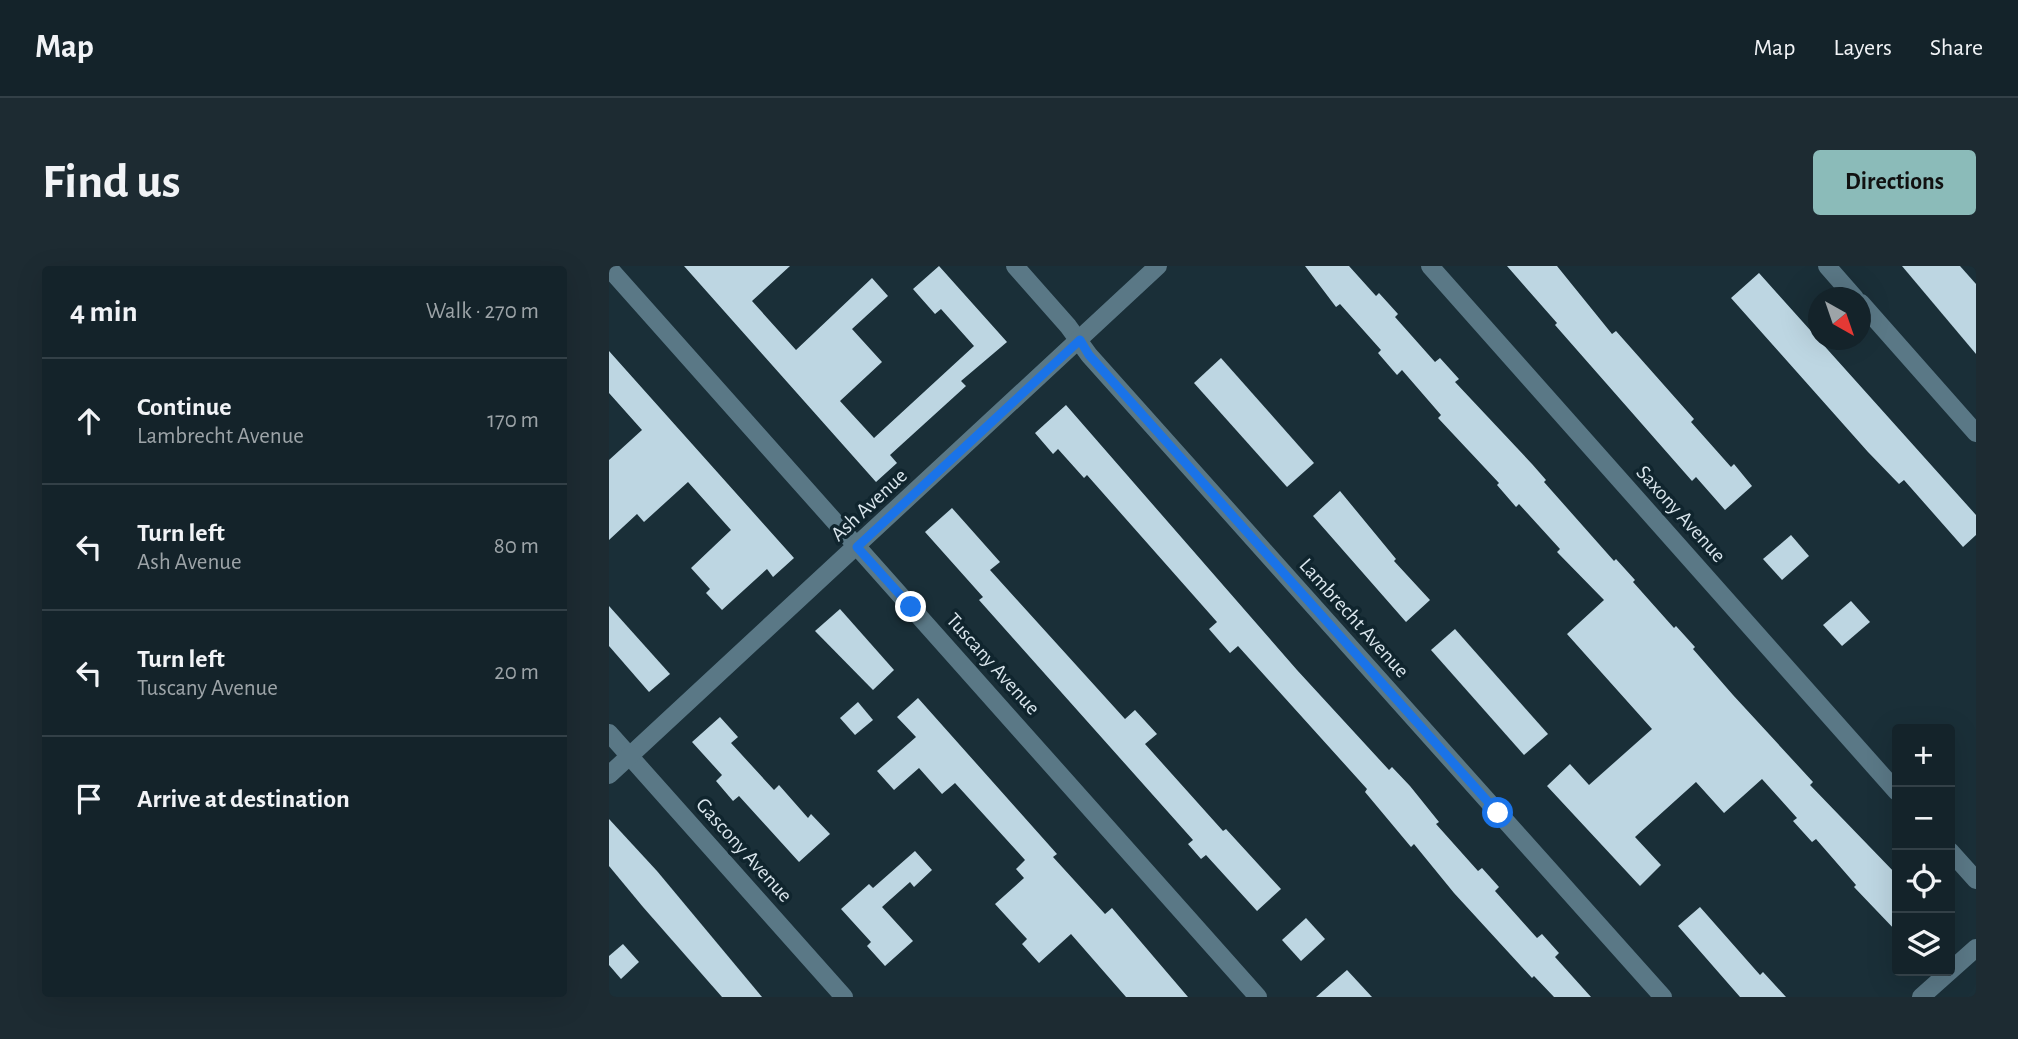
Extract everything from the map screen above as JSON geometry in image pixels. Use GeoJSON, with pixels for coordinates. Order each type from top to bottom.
{"type":"FeatureCollection","features":[{"type":"Feature","properties":{"kind":"street","name":"Lambrecht Avenue"},"geometry":{"type":"LineString","coordinates":[[1015,266],[1080,340],[1089,355],[1663,997]]}},
{"type":"Feature","properties":{"kind":"street","name":"Ash Avenue"},"geometry":{"type":"LineString","coordinates":[[609,775],[1158,266]]}},
{"type":"Feature","properties":{"kind":"street","name":"Saxony Avenue"},"geometry":{"type":"LineString","coordinates":[[1430,266],[1893,787]]}},
{"type":"Feature","properties":{"kind":"street"},"geometry":{"type":"LineString","coordinates":[[1827,266],[1846,287]]}},
{"type":"Feature","properties":{"kind":"street","name":"Tuscany Avenue"},"geometry":{"type":"LineString","coordinates":[[609,268],[1258,997]]}},
{"type":"Feature","properties":{"kind":"street"},"geometry":{"type":"LineString","coordinates":[[1871,315],[1976,433]]}},
{"type":"Feature","properties":{"kind":"street","name":"Gascony Avenue"},"geometry":{"type":"LineString","coordinates":[[609,733],[844,997]]}},
{"type":"Feature","properties":{"kind":"street"},"geometry":{"type":"LineString","coordinates":[[1955,857],[1976,880]]}},
{"type":"Feature","properties":{"kind":"street"},"geometry":{"type":"LineString","coordinates":[[1921,997],[1976,948]]}},
{"type":"Feature","properties":{"kind":"building"},"geometry":{"type":"Polygon","coordinates":[[[684,266],[790,266],[752,301],[796,350],[872,278],[888,296],[852,329],[882,362],[840,401],[874,438],[974,346],[941,309],[935,314],[913,289],[939,266],[1007,342],[961,381],[966,386],[890,455],[897,463],[876,482],[684,266]]]}},
{"type":"Feature","properties":{"kind":"building"},"geometry":{"type":"Polygon","coordinates":[[[1305,266],[1349,266],[1376,296],[1379,293],[1398,314],[1395,317],[1435,362],[1440,358],[1459,379],[1455,382],[1532,464],[1546,480],[1544,482],[1614,561],[1616,559],[1635,580],[1633,582],[1674,628],[1676,626],[1695,647],[1693,649],[1733,695],[1813,782],[1810,785],[1892,870],[1892,927],[1854,887],[1856,885],[1816,839],[1812,842],[1793,821],[1797,818],[1762,779],[1724,813],[1696,782],[1635,837],[1661,865],[1640,886],[1547,786],[1570,764],[1589,785],[1652,729],[1567,634],[1604,600],[1557,552],[1560,549],[1519,504],[1516,507],[1497,485],[1499,483],[1438,418],[1441,415],[1402,370],[1397,375],[1378,353],[1381,350],[1340,304],[1336,307],[1305,266]]]}},
{"type":"Feature","properties":{"kind":"building"},"geometry":{"type":"Polygon","coordinates":[[[1507,266],[1557,266],[1612,334],[1616,331],[1694,419],[1691,422],[1731,467],[1734,464],[1752,486],[1725,510],[1696,477],[1692,481],[1507,266]]]}},
{"type":"Feature","properties":{"kind":"building"},"geometry":{"type":"Polygon","coordinates":[[[1902,266],[1960,266],[1976,284],[1976,354],[1902,266]]]}},
{"type":"Feature","properties":{"kind":"building"},"geometry":{"type":"Polygon","coordinates":[[[1759,273],[1808,328],[1808,350],[1828,350],[1976,515],[1976,535],[1963,547],[1904,480],[1899,484],[1868,452],[1731,298],[1759,273]]]}},
{"type":"Feature","properties":{"kind":"building"},"geometry":{"type":"Polygon","coordinates":[[[609,351],[794,558],[773,577],[767,569],[722,610],[706,593],[710,589],[691,568],[731,530],[688,482],[644,522],[637,514],[609,540],[609,460],[642,430],[609,393],[609,351]]]}},
{"type":"Feature","properties":{"kind":"building"},"geometry":{"type":"Polygon","coordinates":[[[1221,358],[1314,463],[1287,487],[1194,383],[1221,358]]]}},
{"type":"Feature","properties":{"kind":"building"},"geometry":{"type":"Polygon","coordinates":[[[1066,405],[1297,670],[1389,770],[1392,767],[1410,786],[1439,822],[1436,824],[1478,871],[1482,868],[1499,887],[1495,891],[1537,938],[1542,934],[1559,953],[1555,957],[1591,997],[1554,997],[1534,976],[1532,978],[1454,893],[1414,844],[1411,847],[1365,792],[1367,789],[1238,646],[1230,653],[1209,629],[1217,622],[1087,475],[1084,478],[1058,449],[1053,454],[1035,433],[1066,405]]]}},
{"type":"Feature","properties":{"kind":"building"},"geometry":{"type":"Polygon","coordinates":[[[1340,491],[1396,559],[1394,561],[1430,600],[1406,622],[1313,516],[1340,491]]]}},
{"type":"Feature","properties":{"kind":"building"},"geometry":{"type":"Polygon","coordinates":[[[952,508],[1000,562],[990,570],[1125,719],[1135,710],[1157,734],[1145,744],[1223,831],[1226,829],[1281,889],[1257,911],[1206,855],[1201,859],[1188,844],[1193,840],[979,600],[983,597],[925,532],[952,508]]]}},
{"type":"Feature","properties":{"kind":"building"},"geometry":{"type":"Polygon","coordinates":[[[1791,535],[1809,556],[1782,580],[1763,559],[1791,535]]]}},
{"type":"Feature","properties":{"kind":"building"},"geometry":{"type":"Polygon","coordinates":[[[1851,601],[1870,622],[1842,646],[1823,625],[1851,601]]]}},
{"type":"Feature","properties":{"kind":"building"},"geometry":{"type":"Polygon","coordinates":[[[609,606],[670,674],[649,692],[609,646],[609,606]]]}},
{"type":"Feature","properties":{"kind":"building"},"geometry":{"type":"Polygon","coordinates":[[[840,609],[894,670],[873,690],[815,631],[840,609]]]}},
{"type":"Feature","properties":{"kind":"building"},"geometry":{"type":"Polygon","coordinates":[[[1455,629],[1548,734],[1524,755],[1431,650],[1455,629]]]}},
{"type":"Feature","properties":{"kind":"building"},"geometry":{"type":"Polygon","coordinates":[[[918,698],[1057,854],[1053,857],[1105,914],[1112,908],[1188,997],[1126,997],[1071,934],[1039,963],[1022,944],[1027,939],[995,904],[1024,878],[1016,869],[1025,860],[955,783],[942,794],[919,768],[894,790],[877,771],[916,737],[897,717],[918,698]]]}},
{"type":"Feature","properties":{"kind":"building"},"geometry":{"type":"Polygon","coordinates":[[[858,702],[873,720],[855,735],[840,718],[858,702]]]}},
{"type":"Feature","properties":{"kind":"building"},"geometry":{"type":"Polygon","coordinates":[[[720,717],[738,737],[731,743],[774,790],[779,785],[808,818],[811,814],[830,834],[799,862],[739,796],[733,801],[716,781],[722,775],[692,742],[720,717]]]}},
{"type":"Feature","properties":{"kind":"building"},"geometry":{"type":"Polygon","coordinates":[[[609,819],[657,871],[762,997],[722,997],[643,907],[609,866],[609,819]]]}},
{"type":"Feature","properties":{"kind":"building"},"geometry":{"type":"Polygon","coordinates":[[[915,851],[932,870],[914,887],[910,882],[882,907],[913,941],[885,966],[867,946],[871,942],[841,909],[869,884],[873,888],[915,851]]]}},
{"type":"Feature","properties":{"kind":"building"},"geometry":{"type":"Polygon","coordinates":[[[1700,907],[1760,975],[1763,972],[1786,997],[1740,997],[1678,926],[1700,907]]]}},
{"type":"Feature","properties":{"kind":"building"},"geometry":{"type":"Polygon","coordinates":[[[1306,918],[1325,939],[1301,961],[1282,940],[1306,918]]]}},
{"type":"Feature","properties":{"kind":"building"},"geometry":{"type":"Polygon","coordinates":[[[623,944],[639,962],[621,979],[609,965],[609,956],[623,944]]]}},
{"type":"Feature","properties":{"kind":"building"},"geometry":{"type":"Polygon","coordinates":[[[1347,970],[1372,997],[1316,997],[1347,970]]]}},
{"type":"Feature","properties":{"kind":"route"},"geometry":{"type":"LineString","coordinates":[[911,607],[857,547],[1080,340],[1089,355],[1498,813]]}}]}
